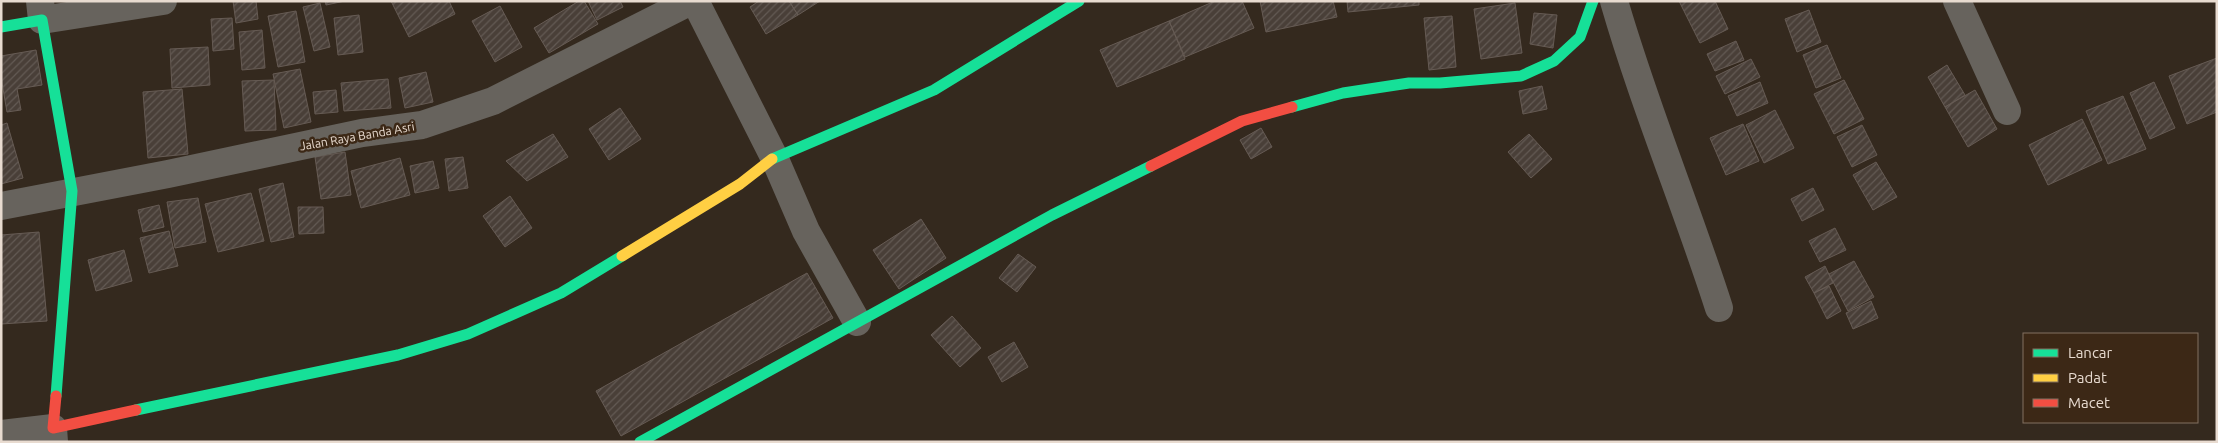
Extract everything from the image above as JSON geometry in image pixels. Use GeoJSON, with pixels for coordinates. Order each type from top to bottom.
{"type":"FeatureCollection","features":[{"type":"Feature","properties":{"kind":"street"},"geometry":{"type":"LineString","coordinates":[[1,27],[41,11],[163,1]]}},
{"type":"Feature","properties":{"kind":"street","name":"Jalan Raya Banda Asri"},"geometry":{"type":"LineString","coordinates":[[1,206],[168,174],[362,133],[422,125],[493,101],[691,1]]}},
{"type":"Feature","properties":{"kind":"street"},"geometry":{"type":"LineString","coordinates":[[695,1],[774,157],[806,231],[857,322]]}},
{"type":"Feature","properties":{"kind":"street"},"geometry":{"type":"LineString","coordinates":[[1,434],[53,435],[398,355],[468,334],[561,293],[740,184],[774,157],[934,90],[1079,1]]}},
{"type":"Feature","properties":{"kind":"street"},"geometry":{"type":"LineString","coordinates":[[640,442],[1052,215],[1242,121],[1343,93],[1409,83],[1440,83],[1521,76],[1554,61],[1580,37],[1594,1]]}},
{"type":"Feature","properties":{"kind":"street"},"geometry":{"type":"LineString","coordinates":[[1614,1],[1633,66],[1698,243],[1719,308]]}},
{"type":"Feature","properties":{"kind":"street"},"geometry":{"type":"LineString","coordinates":[[1957,1],[2007,111]]}},
{"type":"Feature","properties":{"kind":"street"},"geometry":{"type":"LineString","coordinates":[[41,11],[72,192],[53,435]]}},
{"type":"Feature","properties":{"kind":"building"},"geometry":{"type":"Polygon","coordinates":[[[233,1],[256,1],[258,19],[236,23],[233,1]]]}},
{"type":"Feature","properties":{"kind":"building"},"geometry":{"type":"Polygon","coordinates":[[[325,1],[345,1],[326,5],[325,1]]]}},
{"type":"Feature","properties":{"kind":"building"},"geometry":{"type":"Polygon","coordinates":[[[391,1],[449,1],[455,14],[409,37],[391,1]]]}},
{"type":"Feature","properties":{"kind":"building"},"geometry":{"type":"Polygon","coordinates":[[[579,1],[584,1],[598,24],[549,53],[534,28],[579,1]]]}},
{"type":"Feature","properties":{"kind":"building"},"geometry":{"type":"Polygon","coordinates":[[[588,1],[620,1],[623,7],[597,20],[588,1]]]}},
{"type":"Feature","properties":{"kind":"building"},"geometry":{"type":"Polygon","coordinates":[[[759,1],[789,1],[798,15],[766,34],[750,7],[759,1]]]}},
{"type":"Feature","properties":{"kind":"building"},"geometry":{"type":"Polygon","coordinates":[[[789,1],[820,1],[798,15],[789,1]]]}},
{"type":"Feature","properties":{"kind":"building"},"geometry":{"type":"Polygon","coordinates":[[[1215,1],[1242,1],[1254,28],[1185,57],[1169,21],[1215,1]]]}},
{"type":"Feature","properties":{"kind":"building"},"geometry":{"type":"Polygon","coordinates":[[[1260,1],[1333,1],[1337,17],[1266,32],[1260,1]]]}},
{"type":"Feature","properties":{"kind":"building"},"geometry":{"type":"Polygon","coordinates":[[[1347,1],[1419,1],[1419,5],[1348,12],[1347,1]]]}},
{"type":"Feature","properties":{"kind":"building"},"geometry":{"type":"Polygon","coordinates":[[[1679,1],[1715,1],[1728,29],[1700,43],[1679,1]]]}},
{"type":"Feature","properties":{"kind":"building"},"geometry":{"type":"Polygon","coordinates":[[[320,3],[330,47],[314,51],[303,7],[320,3]]]}},
{"type":"Feature","properties":{"kind":"building"},"geometry":{"type":"Polygon","coordinates":[[[1515,3],[1522,53],[1481,59],[1474,9],[1515,3]]]}},
{"type":"Feature","properties":{"kind":"building"},"geometry":{"type":"Polygon","coordinates":[[[500,6],[522,47],[495,62],[472,21],[500,6]]]}},
{"type":"Feature","properties":{"kind":"building"},"geometry":{"type":"Polygon","coordinates":[[[1809,10],[1821,42],[1797,52],[1785,19],[1809,10]]]}},
{"type":"Feature","properties":{"kind":"building"},"geometry":{"type":"Polygon","coordinates":[[[296,11],[305,62],[278,67],[268,16],[296,11]]]}},
{"type":"Feature","properties":{"kind":"building"},"geometry":{"type":"Polygon","coordinates":[[[1534,13],[1557,15],[1553,48],[1530,44],[1534,13]]]}},
{"type":"Feature","properties":{"kind":"building"},"geometry":{"type":"Polygon","coordinates":[[[359,15],[363,52],[338,55],[334,18],[359,15]]]}},
{"type":"Feature","properties":{"kind":"building"},"geometry":{"type":"Polygon","coordinates":[[[1452,16],[1456,67],[1429,70],[1424,18],[1452,16]]]}},
{"type":"Feature","properties":{"kind":"building"},"geometry":{"type":"Polygon","coordinates":[[[232,18],[234,49],[213,51],[211,19],[232,18]]]}},
{"type":"Feature","properties":{"kind":"building"},"geometry":{"type":"Polygon","coordinates":[[[1169,21],[1185,59],[1117,87],[1100,50],[1169,21]]]}},
{"type":"Feature","properties":{"kind":"building"},"geometry":{"type":"Polygon","coordinates":[[[262,30],[265,68],[242,70],[239,32],[262,30]]]}},
{"type":"Feature","properties":{"kind":"building"},"geometry":{"type":"Polygon","coordinates":[[[1736,41],[1744,60],[1715,71],[1707,54],[1736,41]]]}},
{"type":"Feature","properties":{"kind":"building"},"geometry":{"type":"Polygon","coordinates":[[[1827,45],[1841,78],[1816,88],[1803,55],[1827,45]]]}},
{"type":"Feature","properties":{"kind":"building"},"geometry":{"type":"Polygon","coordinates":[[[208,47],[210,85],[172,88],[170,49],[208,47]]]}},
{"type":"Feature","properties":{"kind":"building"},"geometry":{"type":"Polygon","coordinates":[[[36,50],[42,85],[17,89],[21,110],[7,112],[1,77],[1,56],[36,50]]]}},
{"type":"Feature","properties":{"kind":"building"},"geometry":{"type":"Polygon","coordinates":[[[2217,58],[2217,112],[2187,124],[2169,76],[2217,58]]]}},
{"type":"Feature","properties":{"kind":"building"},"geometry":{"type":"Polygon","coordinates":[[[1751,59],[1760,77],[1725,94],[1716,76],[1751,59]]]}},
{"type":"Feature","properties":{"kind":"building"},"geometry":{"type":"Polygon","coordinates":[[[1947,65],[1965,95],[1945,107],[1928,77],[1947,65]]]}},
{"type":"Feature","properties":{"kind":"building"},"geometry":{"type":"Polygon","coordinates":[[[300,69],[311,122],[284,128],[273,74],[300,69]]]}},
{"type":"Feature","properties":{"kind":"building"},"geometry":{"type":"Polygon","coordinates":[[[426,72],[433,102],[405,108],[399,78],[426,72]]]}},
{"type":"Feature","properties":{"kind":"building"},"geometry":{"type":"Polygon","coordinates":[[[388,79],[391,108],[344,111],[341,83],[388,79]]]}},
{"type":"Feature","properties":{"kind":"building"},"geometry":{"type":"Polygon","coordinates":[[[274,80],[276,130],[245,131],[242,81],[274,80]]]}},
{"type":"Feature","properties":{"kind":"building"},"geometry":{"type":"Polygon","coordinates":[[[1844,80],[1864,119],[1834,134],[1814,94],[1844,80]]]}},
{"type":"Feature","properties":{"kind":"building"},"geometry":{"type":"Polygon","coordinates":[[[1760,82],[1768,103],[1737,116],[1728,96],[1760,82]]]}},
{"type":"Feature","properties":{"kind":"building"},"geometry":{"type":"Polygon","coordinates":[[[2154,82],[2175,128],[2150,139],[2130,93],[2154,82]]]}},
{"type":"Feature","properties":{"kind":"building"},"geometry":{"type":"Polygon","coordinates":[[[1542,86],[1547,109],[1523,114],[1519,91],[1542,86]]]}},
{"type":"Feature","properties":{"kind":"building"},"geometry":{"type":"Polygon","coordinates":[[[182,89],[188,154],[148,158],[143,92],[182,89]]]}},
{"type":"Feature","properties":{"kind":"building"},"geometry":{"type":"Polygon","coordinates":[[[336,90],[338,112],[315,114],[313,92],[336,90]]]}},
{"type":"Feature","properties":{"kind":"building"},"geometry":{"type":"Polygon","coordinates":[[[1975,90],[1997,129],[1968,147],[1945,107],[1975,90]]]}},
{"type":"Feature","properties":{"kind":"building"},"geometry":{"type":"Polygon","coordinates":[[[2123,96],[2146,149],[2108,164],[2086,111],[2123,96]]]}},
{"type":"Feature","properties":{"kind":"building"},"geometry":{"type":"Polygon","coordinates":[[[620,108],[641,139],[609,160],[589,129],[620,108]]]}},
{"type":"Feature","properties":{"kind":"building"},"geometry":{"type":"Polygon","coordinates":[[[1775,110],[1794,148],[1764,163],[1746,125],[1775,110]]]}},
{"type":"Feature","properties":{"kind":"building"},"geometry":{"type":"Polygon","coordinates":[[[2082,119],[2102,160],[2048,185],[2029,145],[2082,119]]]}},
{"type":"Feature","properties":{"kind":"building"},"geometry":{"type":"Polygon","coordinates":[[[7,123],[23,178],[1,184],[1,125],[7,123]]]}},
{"type":"Feature","properties":{"kind":"building"},"geometry":{"type":"Polygon","coordinates":[[[1743,124],[1759,161],[1726,175],[1710,138],[1743,124]]]}},
{"type":"Feature","properties":{"kind":"building"},"geometry":{"type":"Polygon","coordinates":[[[1862,125],[1877,155],[1852,167],[1837,137],[1862,125]]]}},
{"type":"Feature","properties":{"kind":"building"},"geometry":{"type":"Polygon","coordinates":[[[1261,128],[1272,147],[1251,159],[1240,140],[1261,128]]]}},
{"type":"Feature","properties":{"kind":"building"},"geometry":{"type":"Polygon","coordinates":[[[553,134],[568,157],[527,181],[506,161],[553,134]]]}},
{"type":"Feature","properties":{"kind":"building"},"geometry":{"type":"Polygon","coordinates":[[[1529,134],[1552,159],[1531,178],[1508,152],[1529,134]]]}},
{"type":"Feature","properties":{"kind":"building"},"geometry":{"type":"Polygon","coordinates":[[[345,152],[351,195],[321,199],[315,157],[345,152]]]}},
{"type":"Feature","properties":{"kind":"building"},"geometry":{"type":"Polygon","coordinates":[[[463,157],[468,188],[449,191],[445,159],[463,157]]]}},
{"type":"Feature","properties":{"kind":"building"},"geometry":{"type":"Polygon","coordinates":[[[400,158],[410,195],[361,208],[351,171],[400,158]]]}},
{"type":"Feature","properties":{"kind":"building"},"geometry":{"type":"Polygon","coordinates":[[[433,161],[439,188],[415,193],[410,166],[433,161]]]}},
{"type":"Feature","properties":{"kind":"building"},"geometry":{"type":"Polygon","coordinates":[[[1876,162],[1897,197],[1873,210],[1853,175],[1876,162]]]}},
{"type":"Feature","properties":{"kind":"building"},"geometry":{"type":"Polygon","coordinates":[[[283,183],[294,237],[271,242],[259,189],[283,183]]]}},
{"type":"Feature","properties":{"kind":"building"},"geometry":{"type":"Polygon","coordinates":[[[1813,188],[1824,210],[1802,221],[1791,199],[1813,188]]]}},
{"type":"Feature","properties":{"kind":"building"},"geometry":{"type":"Polygon","coordinates":[[[251,193],[264,241],[218,252],[205,204],[251,193]]]}},
{"type":"Feature","properties":{"kind":"building"},"geometry":{"type":"Polygon","coordinates":[[[510,196],[532,228],[505,247],[483,216],[510,196]]]}},
{"type":"Feature","properties":{"kind":"building"},"geometry":{"type":"Polygon","coordinates":[[[198,198],[206,242],[175,248],[167,202],[198,198]]]}},
{"type":"Feature","properties":{"kind":"building"},"geometry":{"type":"Polygon","coordinates":[[[159,205],[164,227],[143,232],[138,210],[159,205]]]}},
{"type":"Feature","properties":{"kind":"building"},"geometry":{"type":"Polygon","coordinates":[[[298,207],[323,207],[324,233],[299,234],[298,207]]]}},
{"type":"Feature","properties":{"kind":"building"},"geometry":{"type":"Polygon","coordinates":[[[921,219],[946,258],[899,289],[873,250],[921,219]]]}},
{"type":"Feature","properties":{"kind":"building"},"geometry":{"type":"Polygon","coordinates":[[[1835,228],[1846,250],[1820,262],[1809,241],[1835,228]]]}},
{"type":"Feature","properties":{"kind":"building"},"geometry":{"type":"Polygon","coordinates":[[[169,231],[178,266],[149,273],[140,238],[169,231]]]}},
{"type":"Feature","properties":{"kind":"building"},"geometry":{"type":"Polygon","coordinates":[[[39,232],[47,321],[1,324],[1,235],[39,232]]]}},
{"type":"Feature","properties":{"kind":"building"},"geometry":{"type":"Polygon","coordinates":[[[124,250],[132,281],[96,291],[88,260],[124,250]]]}},
{"type":"Feature","properties":{"kind":"building"},"geometry":{"type":"Polygon","coordinates":[[[1018,254],[1036,267],[1017,292],[999,278],[1018,254]]]}},
{"type":"Feature","properties":{"kind":"building"},"geometry":{"type":"Polygon","coordinates":[[[1854,261],[1874,297],[1848,311],[1829,274],[1854,261]]]}},
{"type":"Feature","properties":{"kind":"building"},"geometry":{"type":"Polygon","coordinates":[[[1825,266],[1833,283],[1814,293],[1805,277],[1825,266]]]}},
{"type":"Feature","properties":{"kind":"building"},"geometry":{"type":"Polygon","coordinates":[[[807,273],[833,318],[621,436],[596,391],[807,273]]]}},
{"type":"Feature","properties":{"kind":"building"},"geometry":{"type":"Polygon","coordinates":[[[1829,286],[1841,311],[1827,319],[1814,293],[1829,286]]]}},
{"type":"Feature","properties":{"kind":"building"},"geometry":{"type":"Polygon","coordinates":[[[1871,301],[1878,318],[1853,329],[1846,313],[1871,301]]]}},
{"type":"Feature","properties":{"kind":"building"},"geometry":{"type":"Polygon","coordinates":[[[952,316],[981,348],[960,367],[931,335],[952,316]]]}},
{"type":"Feature","properties":{"kind":"building"},"geometry":{"type":"Polygon","coordinates":[[[1014,342],[1028,367],[1002,382],[988,357],[1014,342]]]}},
{"type":"Feature","properties":{"kind":"traffic: fast"},"geometry":{"type":"LineString","coordinates":[[772,159],[934,90],[1079,1]]}},
{"type":"Feature","properties":{"kind":"traffic: fast"},"geometry":{"type":"LineString","coordinates":[[1292,107],[1343,93],[1409,83],[1440,83],[1521,76],[1554,61],[1580,37],[1593,1]]}},
{"type":"Feature","properties":{"kind":"traffic: fast"},"geometry":{"type":"LineString","coordinates":[[1,27],[42,20],[72,191],[56,396]]}},
{"type":"Feature","properties":{"kind":"traffic: fast"},"geometry":{"type":"LineString","coordinates":[[640,442],[1052,215],[1151,166]]}},
{"type":"Feature","properties":{"kind":"traffic: fast"},"geometry":{"type":"LineString","coordinates":[[136,410],[398,355],[468,334],[561,293],[622,256]]}},
{"type":"Feature","properties":{"kind":"traffic: slow"},"geometry":{"type":"LineString","coordinates":[[622,256],[740,184],[772,159]]}},
{"type":"Feature","properties":{"kind":"traffic: jam"},"geometry":{"type":"LineString","coordinates":[[1151,166],[1242,121],[1292,107]]}},
{"type":"Feature","properties":{"kind":"traffic: jam"},"geometry":{"type":"LineString","coordinates":[[56,396],[53,428],[136,410]]}}]}
